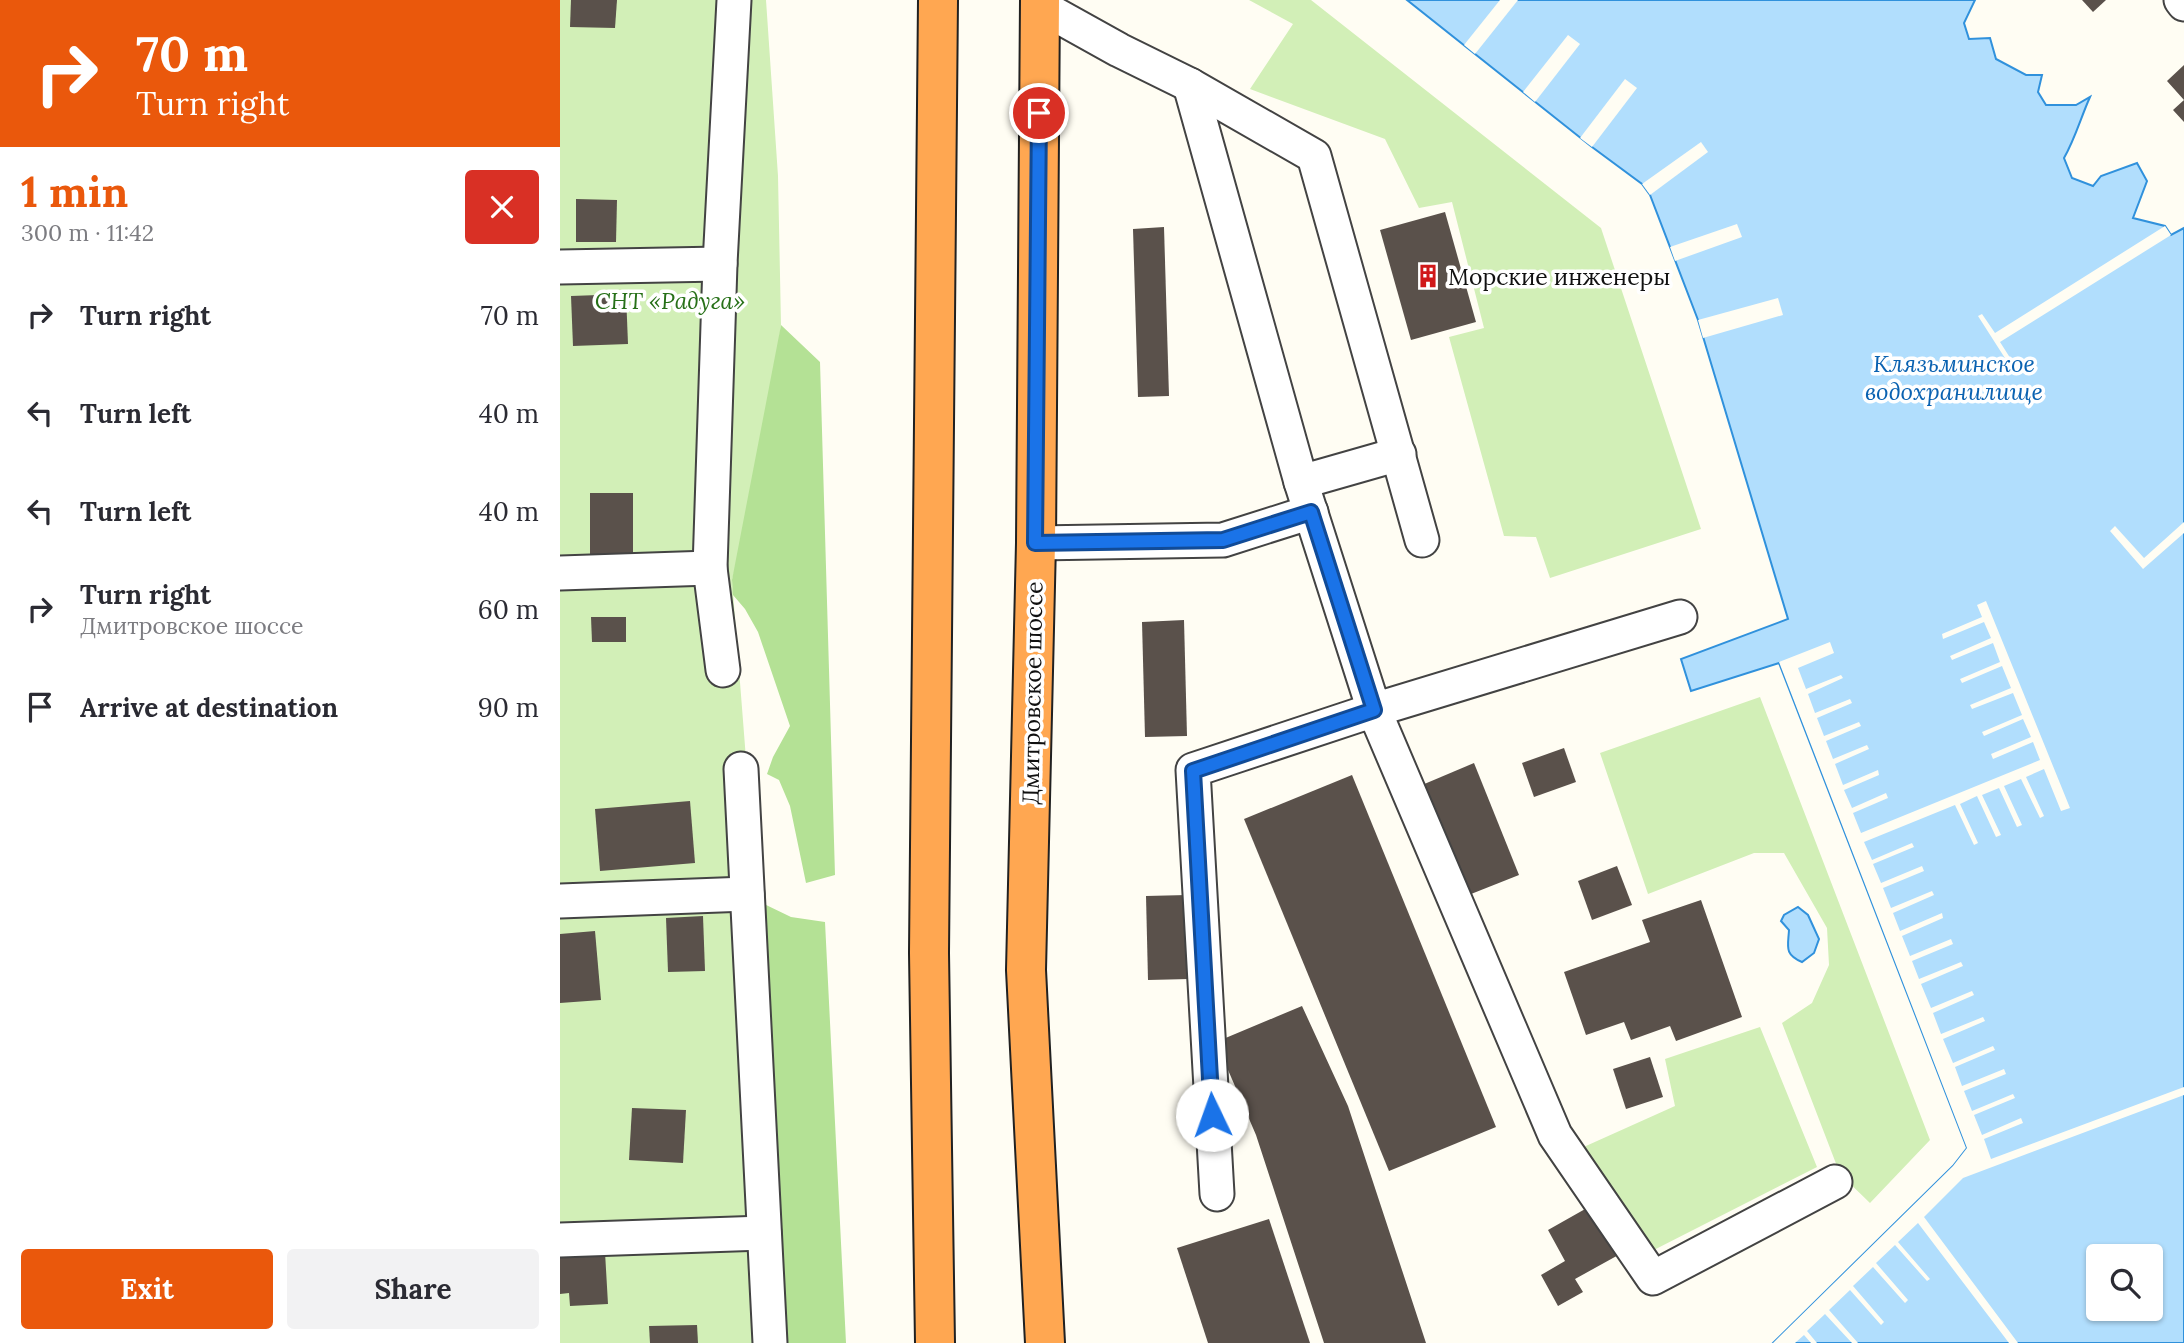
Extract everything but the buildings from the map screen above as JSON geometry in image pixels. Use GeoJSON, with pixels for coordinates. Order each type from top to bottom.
{"type":"FeatureCollection","features":[{"type":"Feature","properties":{"kind":"highway"},"geometry":{"type":"LineString","coordinates":[[935,1343],[929,953],[938,0]]}},
{"type":"Feature","properties":{"kind":"highway","name":"Дмитровское шоссе"},"geometry":{"type":"LineString","coordinates":[[1040,3],[1035,543],[1026,970],[1045,1343]]}},
{"type":"Feature","properties":{"kind":"street"},"geometry":{"type":"LineString","coordinates":[[723,670],[710,568],[720,264],[734,0]]}},
{"type":"Feature","properties":{"kind":"street"},"geometry":{"type":"LineString","coordinates":[[1040,3],[1119,50],[1190,85],[1314,156],[1422,540]]}},
{"type":"Feature","properties":{"kind":"street"},"geometry":{"type":"LineString","coordinates":[[1190,85],[1306,497],[1374,710],[1555,1135],[1653,1278],[1835,1182]]}},
{"type":"Feature","properties":{"kind":"street"},"geometry":{"type":"LineString","coordinates":[[560,267],[720,264]]}},
{"type":"Feature","properties":{"kind":"street"},"geometry":{"type":"LineString","coordinates":[[1035,543],[1223,540],[1306,497],[1399,454]]}},
{"type":"Feature","properties":{"kind":"street"},"geometry":{"type":"LineString","coordinates":[[560,573],[710,568]]}},
{"type":"Feature","properties":{"kind":"street"},"geometry":{"type":"LineString","coordinates":[[1217,1194],[1193,771],[1374,710],[1680,617]]}},
{"type":"Feature","properties":{"kind":"street"},"geometry":{"type":"LineString","coordinates":[[741,769],[770,1343]]}},
{"type":"Feature","properties":{"kind":"street"},"geometry":{"type":"LineString","coordinates":[[560,901],[747,894]]}},
{"type":"Feature","properties":{"kind":"street"},"geometry":{"type":"LineString","coordinates":[[560,1240],[764,1233]]}},
{"type":"Feature","properties":{"kind":"green space","name":"СНТ «Радуга»"},"geometry":{"type":"Polygon","coordinates":[[[560,0],[766,0],[778,176],[781,325],[761,471],[732,580],[755,874],[780,1343],[560,1343],[560,0]]]}},
{"type":"Feature","properties":{"kind":"green space"},"geometry":{"type":"Polygon","coordinates":[[[1249,0],[1311,0],[1601,228],[1701,529],[1550,578],[1536,537],[1504,536],[1449,337],[1484,328],[1452,202],[1419,208],[1385,139],[1250,89],[1293,24],[1249,0]]]}},
{"type":"Feature","properties":{"kind":"green space"},"geometry":{"type":"Polygon","coordinates":[[[781,325],[820,362],[835,875],[806,883],[790,806],[779,780],[767,774],[790,726],[758,632],[745,609],[733,595],[732,580],[781,325]]]}},
{"type":"Feature","properties":{"kind":"green space"},"geometry":{"type":"Polygon","coordinates":[[[1760,697],[1930,1140],[1870,1203],[1840,1174],[1782,1023],[1812,1003],[1829,965],[1827,928],[1784,853],[1754,853],[1648,894],[1600,753],[1760,697]]]}},
{"type":"Feature","properties":{"kind":"green space"},"geometry":{"type":"Polygon","coordinates":[[[756,900],[791,917],[825,922],[846,1343],[780,1343],[756,900]]]}},
{"type":"Feature","properties":{"kind":"green space"},"geometry":{"type":"Polygon","coordinates":[[[1760,1027],[1817,1167],[1646,1254],[1577,1150],[1675,1106],[1665,1059],[1760,1027]]]}},
{"type":"Feature","properties":{"kind":"water","name":"Клязьминское водохранилище"},"geometry":{"type":"Polygon","coordinates":[[[1407,0],[1975,0],[1964,23],[1969,39],[1990,38],[1996,59],[2026,75],[2042,75],[2038,92],[2046,105],[2076,105],[2090,97],[2064,158],[2072,178],[2093,186],[2101,176],[2137,163],[2147,181],[2133,218],[2165,226],[2171,235],[2184,228],[2184,1343],[1773,1343],[1953,1166],[1967,1148],[1779,663],[1691,691],[1681,659],[1788,619],[1698,320],[1650,195],[1642,184],[1407,0]]]}},
{"type":"Feature","properties":{"kind":"water"},"geometry":{"type":"Polygon","coordinates":[[[1798,907],[1808,915],[1819,939],[1814,953],[1802,962],[1790,953],[1789,930],[1781,921],[1784,915],[1798,907]]]}},
{"type":"Feature","properties":{"kind":"pier"},"geometry":{"type":"Polygon","coordinates":[[[1500,0],[1518,0],[1475,54],[1464,45],[1500,0]]]}},
{"type":"Feature","properties":{"kind":"pier"},"geometry":{"type":"Polygon","coordinates":[[[1568,35],[1580,44],[1535,102],[1523,92],[1568,35]]]}},
{"type":"Feature","properties":{"kind":"pier"},"geometry":{"type":"Polygon","coordinates":[[[1625,79],[1637,88],[1592,147],[1580,138],[1625,79]]]}},
{"type":"Feature","properties":{"kind":"pier"},"geometry":{"type":"Polygon","coordinates":[[[1701,142],[1708,152],[1650,195],[1642,184],[1701,142]]]}},
{"type":"Feature","properties":{"kind":"pier"},"geometry":{"type":"Polygon","coordinates":[[[1737,224],[1742,237],[1675,261],[1670,247],[1737,224]]]}},
{"type":"Feature","properties":{"kind":"pier"},"geometry":{"type":"Polygon","coordinates":[[[2165,226],[2171,235],[2000,342],[2014,364],[2010,366],[1978,316],[1982,314],[1995,333],[2165,226]]]}},
{"type":"Feature","properties":{"kind":"pier"},"geometry":{"type":"Polygon","coordinates":[[[1778,298],[1783,315],[1703,338],[1698,320],[1778,298]]]}},
{"type":"Feature","properties":{"kind":"pier"},"geometry":{"type":"Polygon","coordinates":[[[2184,522],[2184,533],[2143,569],[2110,531],[2115,526],[2144,558],[2184,522]]]}},
{"type":"Feature","properties":{"kind":"pier"},"geometry":{"type":"Polygon","coordinates":[[[1986,601],[2070,808],[2061,811],[2044,769],[2026,777],[2044,816],[2040,818],[2021,779],[2004,786],[2022,825],[2017,827],[1999,788],[1982,795],[2001,835],[1996,837],[1977,796],[1960,804],[1978,843],[1974,845],[1955,805],[1864,842],[1872,860],[1912,843],[1914,847],[1873,864],[1881,883],[1922,866],[1924,871],[1883,888],[1891,908],[1932,891],[1934,895],[1893,913],[1900,931],[1942,913],[1943,918],[1902,936],[1910,956],[1951,939],[1953,944],[1912,961],[1919,979],[1961,962],[1963,966],[1921,984],[1931,1008],[1972,991],[1974,995],[1933,1013],[1941,1034],[1983,1017],[1985,1021],[1943,1039],[1953,1063],[1993,1046],[1995,1050],[1955,1067],[1962,1086],[2004,1069],[2006,1074],[1964,1091],[1972,1111],[2013,1094],[2015,1098],[1974,1115],[1982,1135],[2021,1118],[2023,1123],[1984,1139],[1991,1159],[2184,1087],[2184,1095],[1963,1178],[1924,1217],[2018,1343],[2009,1343],[1918,1223],[1898,1242],[1930,1279],[1927,1281],[1895,1245],[1876,1263],[1908,1300],[1905,1303],[1873,1267],[1853,1286],[1884,1322],[1881,1325],[1850,1290],[1829,1310],[1858,1343],[1852,1343],[1825,1314],[1807,1331],[1817,1343],[1811,1343],[1804,1335],[1795,1343],[1773,1343],[1953,1166],[1967,1148],[1779,662],[1830,642],[1834,653],[1798,668],[1806,689],[1841,675],[1843,678],[1808,694],[1815,713],[1850,699],[1852,703],[1817,718],[1824,736],[1859,722],[1861,726],[1826,741],[1833,759],[1867,745],[1869,749],[1835,764],[1843,785],[1878,770],[1879,775],[1844,790],[1852,808],[1886,793],[1888,798],[1853,813],[1861,833],[2040,760],[2033,742],[1993,759],[1991,754],[2031,737],[2023,719],[1984,736],[1982,732],[2022,715],[2013,693],[1972,709],[1970,705],[2011,688],[2002,666],[1962,683],[1960,679],[2000,662],[1993,643],[1952,660],[1950,656],[1991,638],[1984,622],[1943,639],[1942,634],[1982,617],[1977,605],[1986,601]]]}},
{"type":"Feature","properties":{"kind":"place","name":"Морские инженеры"},"geometry":{"type":"Point","coordinates":[1428,276]}},
{"type":"Feature","properties":{"kind":"route"},"geometry":{"type":"LineString","coordinates":[[1039,113],[1035,543],[1223,540],[1311,512],[1374,710],[1193,771],[1212,1115]]}}]}
